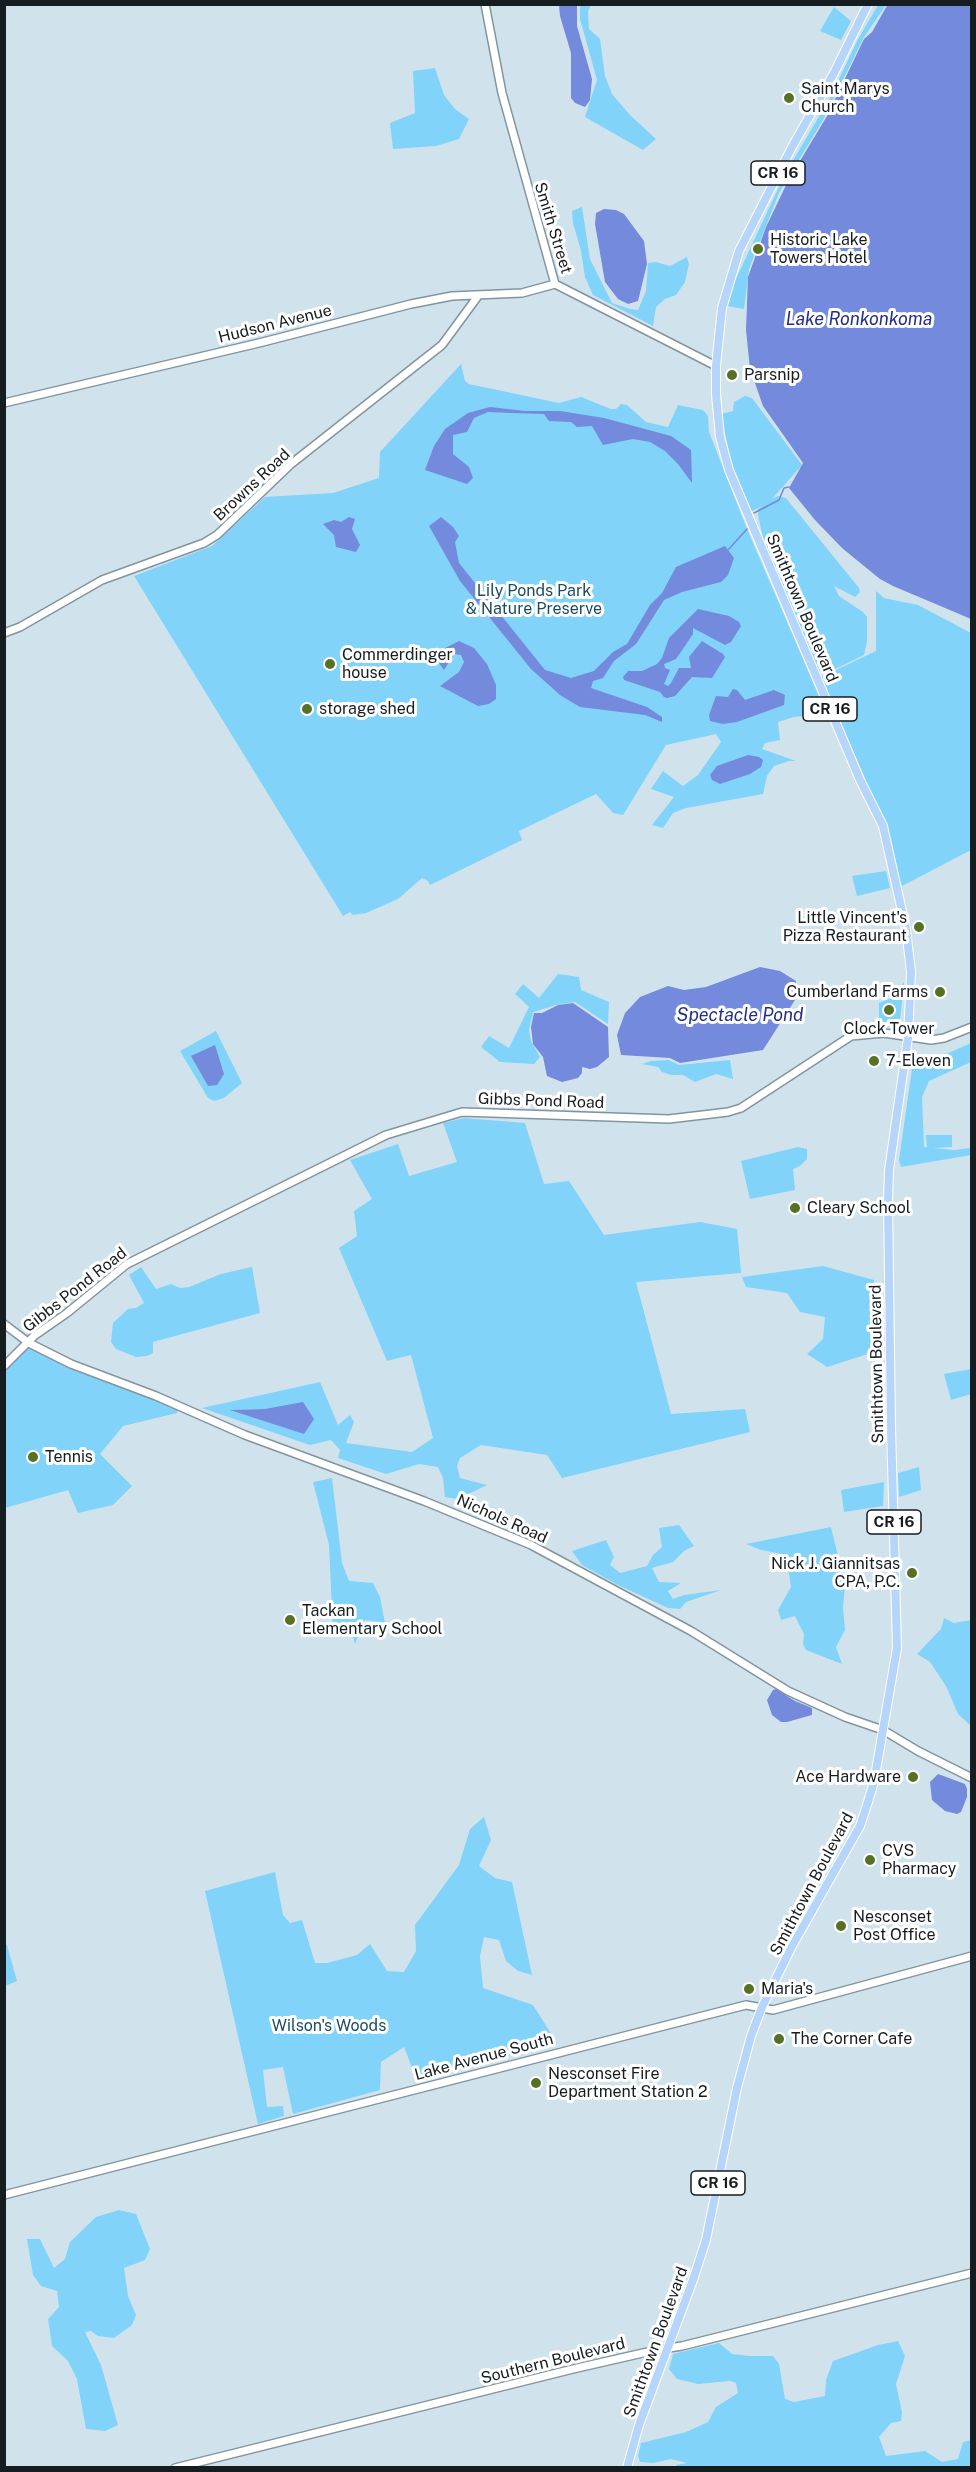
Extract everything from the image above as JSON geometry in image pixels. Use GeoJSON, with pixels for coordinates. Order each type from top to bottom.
{"type":"FeatureCollection","features":[{"type":"Feature","properties":{"kind":"main road","name":"Smithtown Boulevard"},"geometry":{"type":"LineString","coordinates":[[627,2468],[639,2425],[706,2240],[745,2053],[762,2007],[792,1946],[860,1826],[874,1782],[897,1648],[888,1200],[908,1038],[911,972],[909,952],[896,878],[883,826],[860,780],[729,470],[720,436],[716,366],[722,308],[739,251],[792,147],[834,73],[868,4]]}},
{"type":"Feature","properties":{"kind":"street","name":"Smith Street"},"geometry":{"type":"LineString","coordinates":[[485,4],[502,93],[555,284],[716,366]]}},
{"type":"Feature","properties":{"kind":"street","name":"Hudson Avenue"},"geometry":{"type":"LineString","coordinates":[[4,403],[259,343],[411,304],[452,296],[522,293],[555,284]]}},
{"type":"Feature","properties":{"kind":"street","name":"Browns Road"},"geometry":{"type":"LineString","coordinates":[[4,633],[20,627],[102,580],[204,543],[217,536],[293,463],[442,345],[478,296]]}},
{"type":"Feature","properties":{"kind":"street","name":"Gibbs Pond Road"},"geometry":{"type":"LineString","coordinates":[[4,1366],[34,1336],[67,1313],[127,1264],[386,1136],[462,1112],[669,1119],[728,1112],[741,1108],[851,1036],[884,1033],[931,1040],[972,1027]]}},
{"type":"Feature","properties":{"kind":"street","name":"Nichols Road"},"geometry":{"type":"LineString","coordinates":[[4,1324],[29,1343],[71,1364],[156,1396],[245,1435],[424,1501],[522,1541],[691,1631],[788,1691],[845,1717],[883,1730],[918,1751],[972,1778]]}},
{"type":"Feature","properties":{"kind":"street","name":"Lake Avenue South"},"geometry":{"type":"LineString","coordinates":[[4,2195],[691,2019],[746,2006],[773,2010],[972,1956]]}},
{"type":"Feature","properties":{"kind":"street","name":"Southern Boulevard"},"geometry":{"type":"LineString","coordinates":[[175,2468],[972,2273]]}},
{"type":"Feature","properties":{"kind":"green space"},"geometry":{"type":"Polygon","coordinates":[[[580,5],[591,5],[588,11],[589,29],[600,39],[605,76],[612,94],[630,115],[656,139],[643,150],[585,117],[597,80],[580,19],[580,5]]]}},
{"type":"Feature","properties":{"kind":"green space"},"geometry":{"type":"Polygon","coordinates":[[[878,5],[886,5],[864,37],[823,120],[779,193],[749,269],[744,309],[728,306],[734,283],[784,176],[831,96],[857,41],[878,5]]]}},
{"type":"Feature","properties":{"kind":"green space"},"geometry":{"type":"Polygon","coordinates":[[[834,7],[851,21],[841,40],[820,31],[834,7]]]}},
{"type":"Feature","properties":{"kind":"green space"},"geometry":{"type":"Polygon","coordinates":[[[435,68],[444,95],[455,109],[469,119],[459,139],[436,146],[393,149],[390,123],[415,113],[413,71],[435,68]]]}},
{"type":"Feature","properties":{"kind":"green space"},"geometry":{"type":"Polygon","coordinates":[[[582,207],[590,259],[612,303],[638,310],[646,291],[648,263],[656,262],[670,266],[687,257],[689,264],[685,282],[676,295],[665,299],[656,307],[653,326],[593,295],[585,277],[573,223],[572,211],[582,207]]]}},
{"type":"Feature","properties":{"kind":"green space","name":"Lily Ponds Park & Nature Preserve"},"geometry":{"type":"Polygon","coordinates":[[[461,364],[465,381],[469,384],[559,403],[581,397],[611,409],[616,409],[621,404],[627,405],[646,422],[668,427],[678,405],[703,410],[708,416],[709,432],[747,529],[825,710],[814,715],[794,717],[778,722],[780,740],[765,743],[762,749],[796,761],[774,766],[767,776],[763,794],[686,808],[673,813],[663,828],[652,825],[674,797],[651,789],[663,771],[683,786],[698,775],[721,742],[716,734],[666,745],[623,815],[613,813],[596,794],[519,831],[522,840],[430,885],[422,878],[398,899],[366,913],[353,915],[350,912],[343,916],[134,576],[212,546],[265,497],[333,493],[379,478],[380,452],[461,364]]]}},
{"type":"Feature","properties":{"kind":"green space"},"geometry":{"type":"Polygon","coordinates":[[[745,396],[752,398],[802,465],[772,499],[778,496],[786,498],[859,588],[860,592],[855,597],[834,586],[839,596],[867,617],[867,641],[864,655],[823,675],[819,671],[763,538],[758,515],[758,509],[762,506],[750,512],[732,466],[721,414],[733,411],[734,402],[745,396]]]}},
{"type":"Feature","properties":{"kind":"green space"},"geometry":{"type":"Polygon","coordinates":[[[876,591],[884,598],[918,605],[971,633],[971,850],[902,886],[879,811],[821,677],[876,651],[876,591]]]}},
{"type":"Feature","properties":{"kind":"green space"},"geometry":{"type":"Polygon","coordinates":[[[886,871],[890,888],[857,896],[852,876],[886,871]]]}},
{"type":"Feature","properties":{"kind":"green space"},"geometry":{"type":"Polygon","coordinates":[[[558,974],[579,977],[581,990],[609,1002],[608,1024],[575,1002],[556,1005],[533,1012],[529,1030],[531,1041],[540,1057],[534,1064],[500,1062],[481,1047],[489,1036],[509,1048],[529,1007],[515,994],[523,984],[539,998],[558,974]]]}},
{"type":"Feature","properties":{"kind":"green space"},"geometry":{"type":"Polygon","coordinates":[[[904,982],[900,1021],[896,1027],[879,1027],[879,1003],[894,997],[904,982]]]}},
{"type":"Feature","properties":{"kind":"green space"},"geometry":{"type":"Polygon","coordinates":[[[216,1031],[242,1083],[224,1098],[214,1101],[208,1098],[180,1051],[216,1031]]]}},
{"type":"Feature","properties":{"kind":"green space"},"geometry":{"type":"Polygon","coordinates":[[[971,1043],[971,1062],[929,1081],[922,1097],[924,1147],[927,1147],[926,1135],[952,1135],[952,1147],[933,1148],[954,1150],[971,1148],[971,1155],[901,1167],[899,1160],[912,1069],[971,1043]]]}},
{"type":"Feature","properties":{"kind":"green space"},"geometry":{"type":"Polygon","coordinates":[[[669,1060],[679,1065],[730,1060],[733,1079],[716,1074],[695,1082],[683,1075],[671,1075],[662,1072],[658,1067],[642,1064],[669,1060]]]}},
{"type":"Feature","properties":{"kind":"green space"},"geometry":{"type":"Polygon","coordinates":[[[464,1118],[525,1123],[544,1184],[569,1181],[604,1235],[700,1222],[737,1229],[741,1273],[636,1282],[671,1414],[745,1409],[750,1432],[562,1478],[547,1455],[481,1445],[460,1458],[457,1466],[460,1478],[487,1485],[458,1499],[445,1497],[443,1478],[438,1467],[419,1464],[386,1474],[338,1458],[340,1450],[331,1440],[310,1445],[202,1408],[320,1382],[338,1425],[350,1415],[354,1422],[346,1443],[412,1452],[433,1438],[411,1355],[387,1361],[339,1248],[357,1236],[354,1211],[372,1199],[350,1160],[398,1144],[409,1176],[457,1162],[443,1123],[464,1118]],[[265,1409],[232,1410],[314,1419],[265,1409]]]}},
{"type":"Feature","properties":{"kind":"green space"},"geometry":{"type":"Polygon","coordinates":[[[798,1147],[807,1149],[807,1159],[793,1169],[795,1190],[750,1199],[741,1161],[798,1147]]]}},
{"type":"Feature","properties":{"kind":"green space"},"geometry":{"type":"Polygon","coordinates":[[[823,1266],[874,1280],[877,1325],[868,1354],[827,1367],[807,1354],[823,1339],[825,1317],[800,1312],[787,1293],[746,1287],[742,1277],[823,1266]]]}},
{"type":"Feature","properties":{"kind":"green space"},"geometry":{"type":"Polygon","coordinates":[[[141,1267],[156,1289],[171,1284],[180,1288],[189,1287],[221,1274],[252,1267],[260,1313],[153,1342],[153,1353],[136,1357],[116,1349],[111,1342],[113,1323],[128,1309],[136,1308],[144,1303],[129,1275],[141,1267]]]}},
{"type":"Feature","properties":{"kind":"green space"},"geometry":{"type":"Polygon","coordinates":[[[29,1343],[179,1406],[177,1413],[123,1426],[100,1454],[132,1486],[113,1505],[78,1513],[68,1490],[5,1508],[5,1366],[29,1343]]]}},
{"type":"Feature","properties":{"kind":"green space"},"geometry":{"type":"Polygon","coordinates":[[[971,1369],[971,1394],[951,1400],[944,1374],[971,1369]]]}},
{"type":"Feature","properties":{"kind":"green space"},"geometry":{"type":"Polygon","coordinates":[[[919,1467],[921,1490],[899,1497],[898,1473],[919,1467]]]}},
{"type":"Feature","properties":{"kind":"green space"},"geometry":{"type":"Polygon","coordinates":[[[332,1478],[342,1563],[349,1581],[373,1583],[380,1597],[385,1623],[365,1620],[355,1644],[350,1626],[333,1631],[329,1545],[313,1482],[332,1478]]]}},
{"type":"Feature","properties":{"kind":"green space"},"geometry":{"type":"Polygon","coordinates":[[[884,1482],[883,1506],[844,1512],[841,1490],[884,1482]]]}},
{"type":"Feature","properties":{"kind":"green space"},"geometry":{"type":"Polygon","coordinates":[[[679,1525],[694,1546],[684,1551],[673,1562],[652,1568],[659,1582],[681,1583],[668,1591],[673,1599],[684,1595],[721,1590],[686,1602],[680,1609],[668,1608],[618,1585],[582,1565],[572,1551],[606,1540],[614,1557],[610,1565],[620,1573],[647,1566],[653,1555],[662,1547],[659,1528],[679,1525]]]}},
{"type":"Feature","properties":{"kind":"green space"},"geometry":{"type":"Polygon","coordinates":[[[831,1527],[845,1585],[843,1608],[845,1630],[836,1647],[842,1664],[806,1650],[803,1644],[804,1634],[795,1616],[781,1620],[778,1610],[791,1587],[787,1561],[782,1554],[746,1544],[831,1527]]]}},
{"type":"Feature","properties":{"kind":"green space"},"geometry":{"type":"Polygon","coordinates":[[[944,1618],[954,1623],[971,1620],[971,1726],[958,1714],[946,1686],[930,1662],[917,1654],[941,1629],[944,1618]]]}},
{"type":"Feature","properties":{"kind":"green space","name":"Wilson's Woods"},"geometry":{"type":"Polygon","coordinates":[[[484,1817],[491,1840],[479,1866],[495,1878],[512,1882],[532,1975],[518,1971],[506,1961],[499,1940],[484,1937],[480,1956],[483,1988],[533,2005],[557,2043],[417,2080],[404,2047],[381,2062],[380,2090],[293,2114],[283,2067],[263,2070],[267,2107],[283,2106],[284,2116],[258,2124],[205,1891],[275,1872],[283,1915],[290,1923],[302,1920],[315,1963],[327,1963],[357,1955],[370,1944],[387,1971],[404,1972],[416,1951],[415,1925],[459,1865],[470,1829],[484,1817]]]}},
{"type":"Feature","properties":{"kind":"green space"},"geometry":{"type":"Polygon","coordinates":[[[5,1945],[7,1945],[17,1981],[5,1986],[5,1945]]]}},
{"type":"Feature","properties":{"kind":"green space"},"geometry":{"type":"Polygon","coordinates":[[[119,2210],[136,2214],[150,2249],[145,2260],[124,2268],[128,2296],[136,2315],[132,2325],[114,2338],[98,2336],[91,2331],[85,2332],[101,2365],[118,2425],[105,2431],[86,2429],[77,2379],[68,2361],[52,2346],[48,2319],[59,2307],[57,2291],[41,2286],[33,2275],[27,2239],[40,2239],[54,2268],[65,2259],[70,2242],[96,2217],[119,2210]]]}},
{"type":"Feature","properties":{"kind":"green space"},"geometry":{"type":"Polygon","coordinates":[[[898,2341],[905,2356],[896,2384],[902,2412],[901,2421],[891,2423],[879,2437],[886,2456],[925,2451],[942,2462],[958,2459],[963,2442],[971,2440],[971,2467],[676,2468],[676,2465],[687,2463],[671,2459],[653,2463],[640,2462],[638,2456],[641,2443],[686,2432],[708,2422],[716,2407],[738,2393],[736,2383],[730,2381],[698,2384],[677,2379],[669,2369],[673,2354],[719,2343],[732,2354],[773,2356],[779,2364],[785,2399],[794,2402],[825,2396],[826,2380],[833,2361],[878,2345],[898,2341]]]}},
{"type":"Feature","properties":{"kind":"water","name":"Lake Ronkonkoma"},"geometry":{"type":"Polygon","coordinates":[[[888,4],[971,5],[971,619],[880,579],[842,548],[815,520],[789,488],[803,463],[763,406],[750,369],[746,330],[748,277],[766,227],[788,181],[827,116],[864,39],[872,32],[888,4]]]}},
{"type":"Feature","properties":{"kind":"water"},"geometry":{"type":"Polygon","coordinates":[[[559,5],[577,5],[577,26],[592,79],[590,100],[585,107],[575,103],[571,98],[571,53],[559,5]]]}},
{"type":"Feature","properties":{"kind":"water"},"geometry":{"type":"Polygon","coordinates":[[[604,209],[616,210],[624,214],[644,241],[647,264],[638,301],[628,304],[618,299],[605,282],[595,224],[596,213],[604,209]]]}},
{"type":"Feature","properties":{"kind":"water"},"geometry":{"type":"Polygon","coordinates":[[[490,407],[525,411],[560,411],[604,418],[671,436],[691,450],[692,483],[665,451],[650,442],[633,439],[603,445],[592,426],[577,427],[571,422],[549,421],[544,414],[488,412],[474,418],[467,432],[453,435],[453,454],[469,467],[473,478],[467,484],[425,470],[434,446],[445,429],[468,413],[490,407]]]}},
{"type":"Feature","properties":{"kind":"water"},"geometry":{"type":"Polygon","coordinates":[[[349,517],[355,519],[352,529],[360,545],[356,552],[336,547],[334,535],[323,524],[334,520],[341,522],[349,517]]]}},
{"type":"Feature","properties":{"kind":"water"},"geometry":{"type":"Polygon","coordinates":[[[441,517],[453,527],[459,536],[455,542],[459,563],[545,670],[571,678],[594,671],[613,652],[627,644],[650,605],[662,593],[676,567],[725,546],[734,558],[728,575],[721,582],[682,592],[664,600],[636,644],[614,661],[603,678],[593,681],[591,688],[647,707],[662,717],[662,722],[645,715],[580,707],[560,695],[531,669],[460,581],[429,526],[441,517]]]}},
{"type":"Feature","properties":{"kind":"water"},"geometry":{"type":"Polygon","coordinates":[[[698,609],[729,616],[741,626],[731,642],[725,645],[693,628],[693,634],[676,659],[664,664],[665,668],[670,670],[664,684],[668,686],[671,683],[679,668],[691,668],[689,657],[702,641],[725,657],[712,678],[692,677],[675,696],[667,698],[660,692],[624,680],[623,677],[628,671],[642,671],[657,664],[662,658],[669,638],[698,609]]]}},
{"type":"Feature","properties":{"kind":"water"},"geometry":{"type":"Polygon","coordinates":[[[459,641],[474,648],[487,664],[496,685],[496,699],[489,704],[478,706],[440,686],[459,672],[464,662],[461,655],[454,654],[444,670],[439,663],[445,648],[459,641]]]}},
{"type":"Feature","properties":{"kind":"water"},"geometry":{"type":"Polygon","coordinates":[[[733,689],[737,690],[745,700],[774,690],[785,695],[784,705],[737,722],[723,724],[710,721],[709,715],[716,696],[728,697],[733,689]]]}},
{"type":"Feature","properties":{"kind":"water"},"geometry":{"type":"Polygon","coordinates":[[[748,755],[763,760],[761,767],[750,774],[720,784],[712,780],[710,775],[717,766],[748,755]]]}},
{"type":"Feature","properties":{"kind":"water","name":"Spectacle Pond"},"geometry":{"type":"Polygon","coordinates":[[[760,967],[780,971],[796,981],[795,1000],[763,1050],[680,1063],[670,1058],[621,1055],[617,1035],[625,1013],[640,997],[668,986],[684,990],[706,987],[760,967]]]}},
{"type":"Feature","properties":{"kind":"water"},"geometry":{"type":"Polygon","coordinates":[[[573,1003],[608,1027],[609,1057],[597,1067],[590,1069],[582,1067],[582,1073],[578,1078],[562,1082],[547,1076],[543,1057],[533,1044],[531,1027],[534,1013],[542,1013],[558,1005],[573,1003]]]}},
{"type":"Feature","properties":{"kind":"water"},"geometry":{"type":"Polygon","coordinates":[[[215,1045],[224,1074],[217,1085],[208,1086],[191,1056],[215,1045]]]}},
{"type":"Feature","properties":{"kind":"water"},"geometry":{"type":"Polygon","coordinates":[[[303,1402],[314,1419],[304,1434],[230,1410],[265,1409],[303,1402]]]}},
{"type":"Feature","properties":{"kind":"water"},"geometry":{"type":"Polygon","coordinates":[[[776,1689],[812,1708],[812,1715],[781,1722],[772,1715],[767,1700],[776,1689]]]}},
{"type":"Feature","properties":{"kind":"water"},"geometry":{"type":"Polygon","coordinates":[[[938,1774],[965,1784],[967,1797],[961,1812],[957,1814],[945,1811],[932,1800],[930,1782],[938,1774]]]}},
{"type":"Feature","properties":{"kind":"waterway"},"geometry":{"type":"LineString","coordinates":[[754,513],[779,500],[784,488],[789,487]]}},
{"type":"Feature","properties":{"kind":"waterway"},"geometry":{"type":"LineString","coordinates":[[728,550],[747,529]]}},
{"type":"Feature","properties":{"kind":"place","name":"Saint Marys Church"},"geometry":{"type":"Point","coordinates":[789,98]}},
{"type":"Feature","properties":{"kind":"place","name":"Historic Lake Towers Hotel"},"geometry":{"type":"Point","coordinates":[758,249]}},
{"type":"Feature","properties":{"kind":"place","name":"Parsnip"},"geometry":{"type":"Point","coordinates":[732,375]}},
{"type":"Feature","properties":{"kind":"place","name":"Commerdinger house"},"geometry":{"type":"Point","coordinates":[330,664]}},
{"type":"Feature","properties":{"kind":"place","name":"storage shed"},"geometry":{"type":"Point","coordinates":[307,709]}},
{"type":"Feature","properties":{"kind":"place","name":"Little Vincent's Pizza Restaurant"},"geometry":{"type":"Point","coordinates":[919,927]}},
{"type":"Feature","properties":{"kind":"place","name":"Cumberland Farms"},"geometry":{"type":"Point","coordinates":[940,992]}},
{"type":"Feature","properties":{"kind":"place","name":"Clock Tower"},"geometry":{"type":"Point","coordinates":[889,1010]}},
{"type":"Feature","properties":{"kind":"place","name":"7-Eleven"},"geometry":{"type":"Point","coordinates":[874,1061]}},
{"type":"Feature","properties":{"kind":"place","name":"Cleary School"},"geometry":{"type":"Point","coordinates":[795,1208]}},
{"type":"Feature","properties":{"kind":"place","name":"Tennis"},"geometry":{"type":"Point","coordinates":[33,1457]}},
{"type":"Feature","properties":{"kind":"place","name":"Nick J. Giannitsas CPA, P.C."},"geometry":{"type":"Point","coordinates":[912,1573]}},
{"type":"Feature","properties":{"kind":"place","name":"Tackan Elementary School"},"geometry":{"type":"Point","coordinates":[290,1620]}},
{"type":"Feature","properties":{"kind":"place","name":"Ace Hardware"},"geometry":{"type":"Point","coordinates":[913,1777]}},
{"type":"Feature","properties":{"kind":"place","name":"CVS Pharmacy"},"geometry":{"type":"Point","coordinates":[870,1860]}},
{"type":"Feature","properties":{"kind":"place","name":"Nesconset Post Office"},"geometry":{"type":"Point","coordinates":[841,1926]}},
{"type":"Feature","properties":{"kind":"place","name":"Maria's"},"geometry":{"type":"Point","coordinates":[749,1989]}},
{"type":"Feature","properties":{"kind":"place","name":"The Corner Cafe"},"geometry":{"type":"Point","coordinates":[779,2039]}},
{"type":"Feature","properties":{"kind":"place","name":"Nesconset Fire Department Station 2"},"geometry":{"type":"Point","coordinates":[536,2083]}}]}
